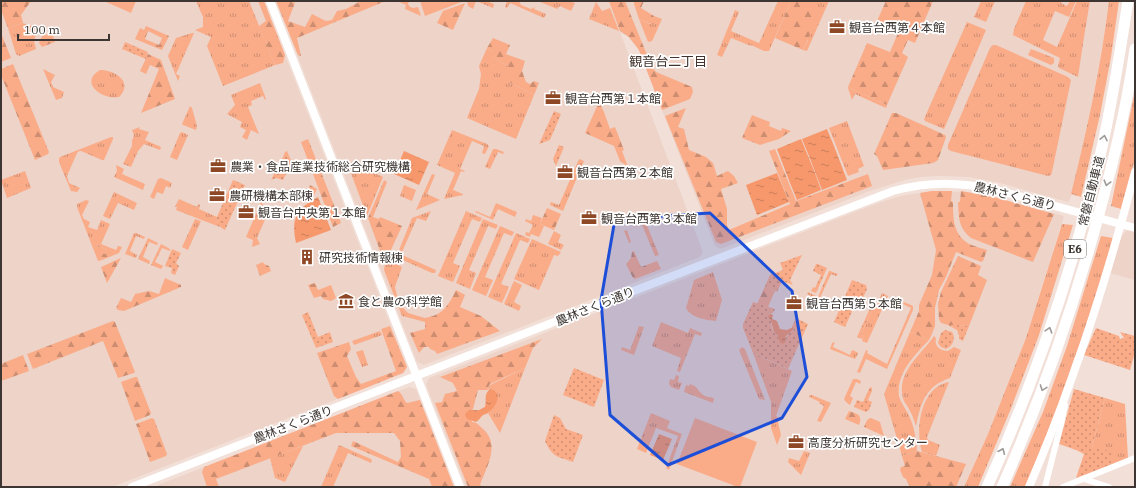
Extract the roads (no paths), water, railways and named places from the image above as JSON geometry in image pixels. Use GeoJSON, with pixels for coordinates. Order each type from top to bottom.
{"type":"FeatureCollection","features":[{"type":"Feature","properties":{"kind":"highway","name":"常磐自動車道"},"geometry":{"type":"LineString","coordinates":[[987,487],[1008,438],[1046,340],[1083,224],[1111,107],[1128,1]]}},
{"type":"Feature","properties":{"kind":"highway","name":"常磐自動車道"},"geometry":{"type":"LineString","coordinates":[[1002,487],[1020,446],[1060,343],[1080,283],[1114,157],[1125,108],[1135,49]]}},
{"type":"Feature","properties":{"kind":"street"},"geometry":{"type":"LineString","coordinates":[[270,1],[460,487]]}},
{"type":"Feature","properties":{"kind":"street"},"geometry":{"type":"LineString","coordinates":[[1029,487],[1066,396],[1095,314],[1119,224],[1135,172]]}},
{"type":"Feature","properties":{"kind":"street","name":"農林さくら通り"},"geometry":{"type":"LineString","coordinates":[[132,487],[631,292],[893,191],[912,186],[946,183],[964,184],[997,190],[1135,228]]}},
{"type":"Feature","properties":{"kind":"street"},"geometry":{"type":"LineString","coordinates":[[1045,487],[1061,424],[1066,396]]}},
{"type":"Feature","properties":{"kind":"street"},"geometry":{"type":"LineString","coordinates":[[1063,487],[1135,458]]}},
{"type":"Feature","properties":{"kind":"street"},"geometry":{"type":"LineString","coordinates":[[1084,479],[1109,487]]}},
{"type":"Feature","properties":{"kind":"water"},"geometry":{"type":"Polygon","coordinates":[[[827,129],[834,146],[809,156],[802,139],[827,129]]]}},
{"type":"Feature","properties":{"kind":"water"},"geometry":{"type":"Polygon","coordinates":[[[801,139],[815,173],[790,183],[777,149],[801,139]]]}},
{"type":"Feature","properties":{"kind":"water"},"geometry":{"type":"Polygon","coordinates":[[[834,146],[847,180],[822,190],[809,156],[834,146]]]}},
{"type":"Feature","properties":{"kind":"water"},"geometry":{"type":"Polygon","coordinates":[[[404,151],[429,162],[419,185],[394,174],[404,151]]]}},
{"type":"Feature","properties":{"kind":"water"},"geometry":{"type":"Polygon","coordinates":[[[777,173],[789,202],[757,215],[746,185],[777,173]]]}},
{"type":"Feature","properties":{"kind":"water"},"geometry":{"type":"Polygon","coordinates":[[[815,173],[821,190],[797,200],[790,183],[815,173]]]}},
{"type":"Feature","properties":{"kind":"water"},"geometry":{"type":"Polygon","coordinates":[[[318,197],[331,230],[296,243],[294,227],[297,216],[300,210],[318,197]]]}},
{"type":"Feature","properties":{"kind":"water"},"geometry":{"type":"Polygon","coordinates":[[[770,313],[773,315],[772,319],[777,321],[780,329],[787,330],[793,327],[794,329],[786,336],[784,344],[780,343],[777,334],[774,332],[771,321],[768,317],[770,313]]]}},
{"type":"Feature","properties":{"kind":"water"},"geometry":{"type":"Polygon","coordinates":[[[491,389],[497,394],[496,404],[492,410],[483,415],[476,422],[467,419],[465,415],[468,411],[479,410],[485,407],[486,395],[491,389]]]}},
{"type":"Feature","properties":{"kind":"water"},"geometry":{"type":"Polygon","coordinates":[[[659,434],[672,439],[663,460],[650,455],[659,434]]]}},
{"type":"Feature","properties":{"kind":"place","name":"観音台西第４本館"},"geometry":{"type":"Point","coordinates":[837,27]}},
{"type":"Feature","properties":{"kind":"place","name":"観音台西第１本館"},"geometry":{"type":"Point","coordinates":[553,98]}},
{"type":"Feature","properties":{"kind":"place","name":"農業・食品産業技術総合研究機構"},"geometry":{"type":"Point","coordinates":[218,166]}},
{"type":"Feature","properties":{"kind":"place","name":"観音台西第２本館"},"geometry":{"type":"Point","coordinates":[565,172]}},
{"type":"Feature","properties":{"kind":"place","name":"農研機構本部棟"},"geometry":{"type":"Point","coordinates":[217,195]}},
{"type":"Feature","properties":{"kind":"place","name":"観音台中央第１本館"},"geometry":{"type":"Point","coordinates":[246,212]}},
{"type":"Feature","properties":{"kind":"place","name":"観音台西第３本館"},"geometry":{"type":"Point","coordinates":[589,218]}},
{"type":"Feature","properties":{"kind":"place","name":"研究技術情報棟"},"geometry":{"type":"Point","coordinates":[307,257]}},
{"type":"Feature","properties":{"kind":"place","name":"食と農の科学館"},"geometry":{"type":"Point","coordinates":[346,301]}},
{"type":"Feature","properties":{"kind":"place","name":"観音台西第５本館"},"geometry":{"type":"Point","coordinates":[794,303]}},
{"type":"Feature","properties":{"kind":"place","name":"高度分析研究センター"},"geometry":{"type":"Point","coordinates":[796,442]}},
{"type":"Feature","properties":{"kind":"district","name":"観音台二丁目"},"geometry":{"type":"Point","coordinates":[668,61]}}]}
